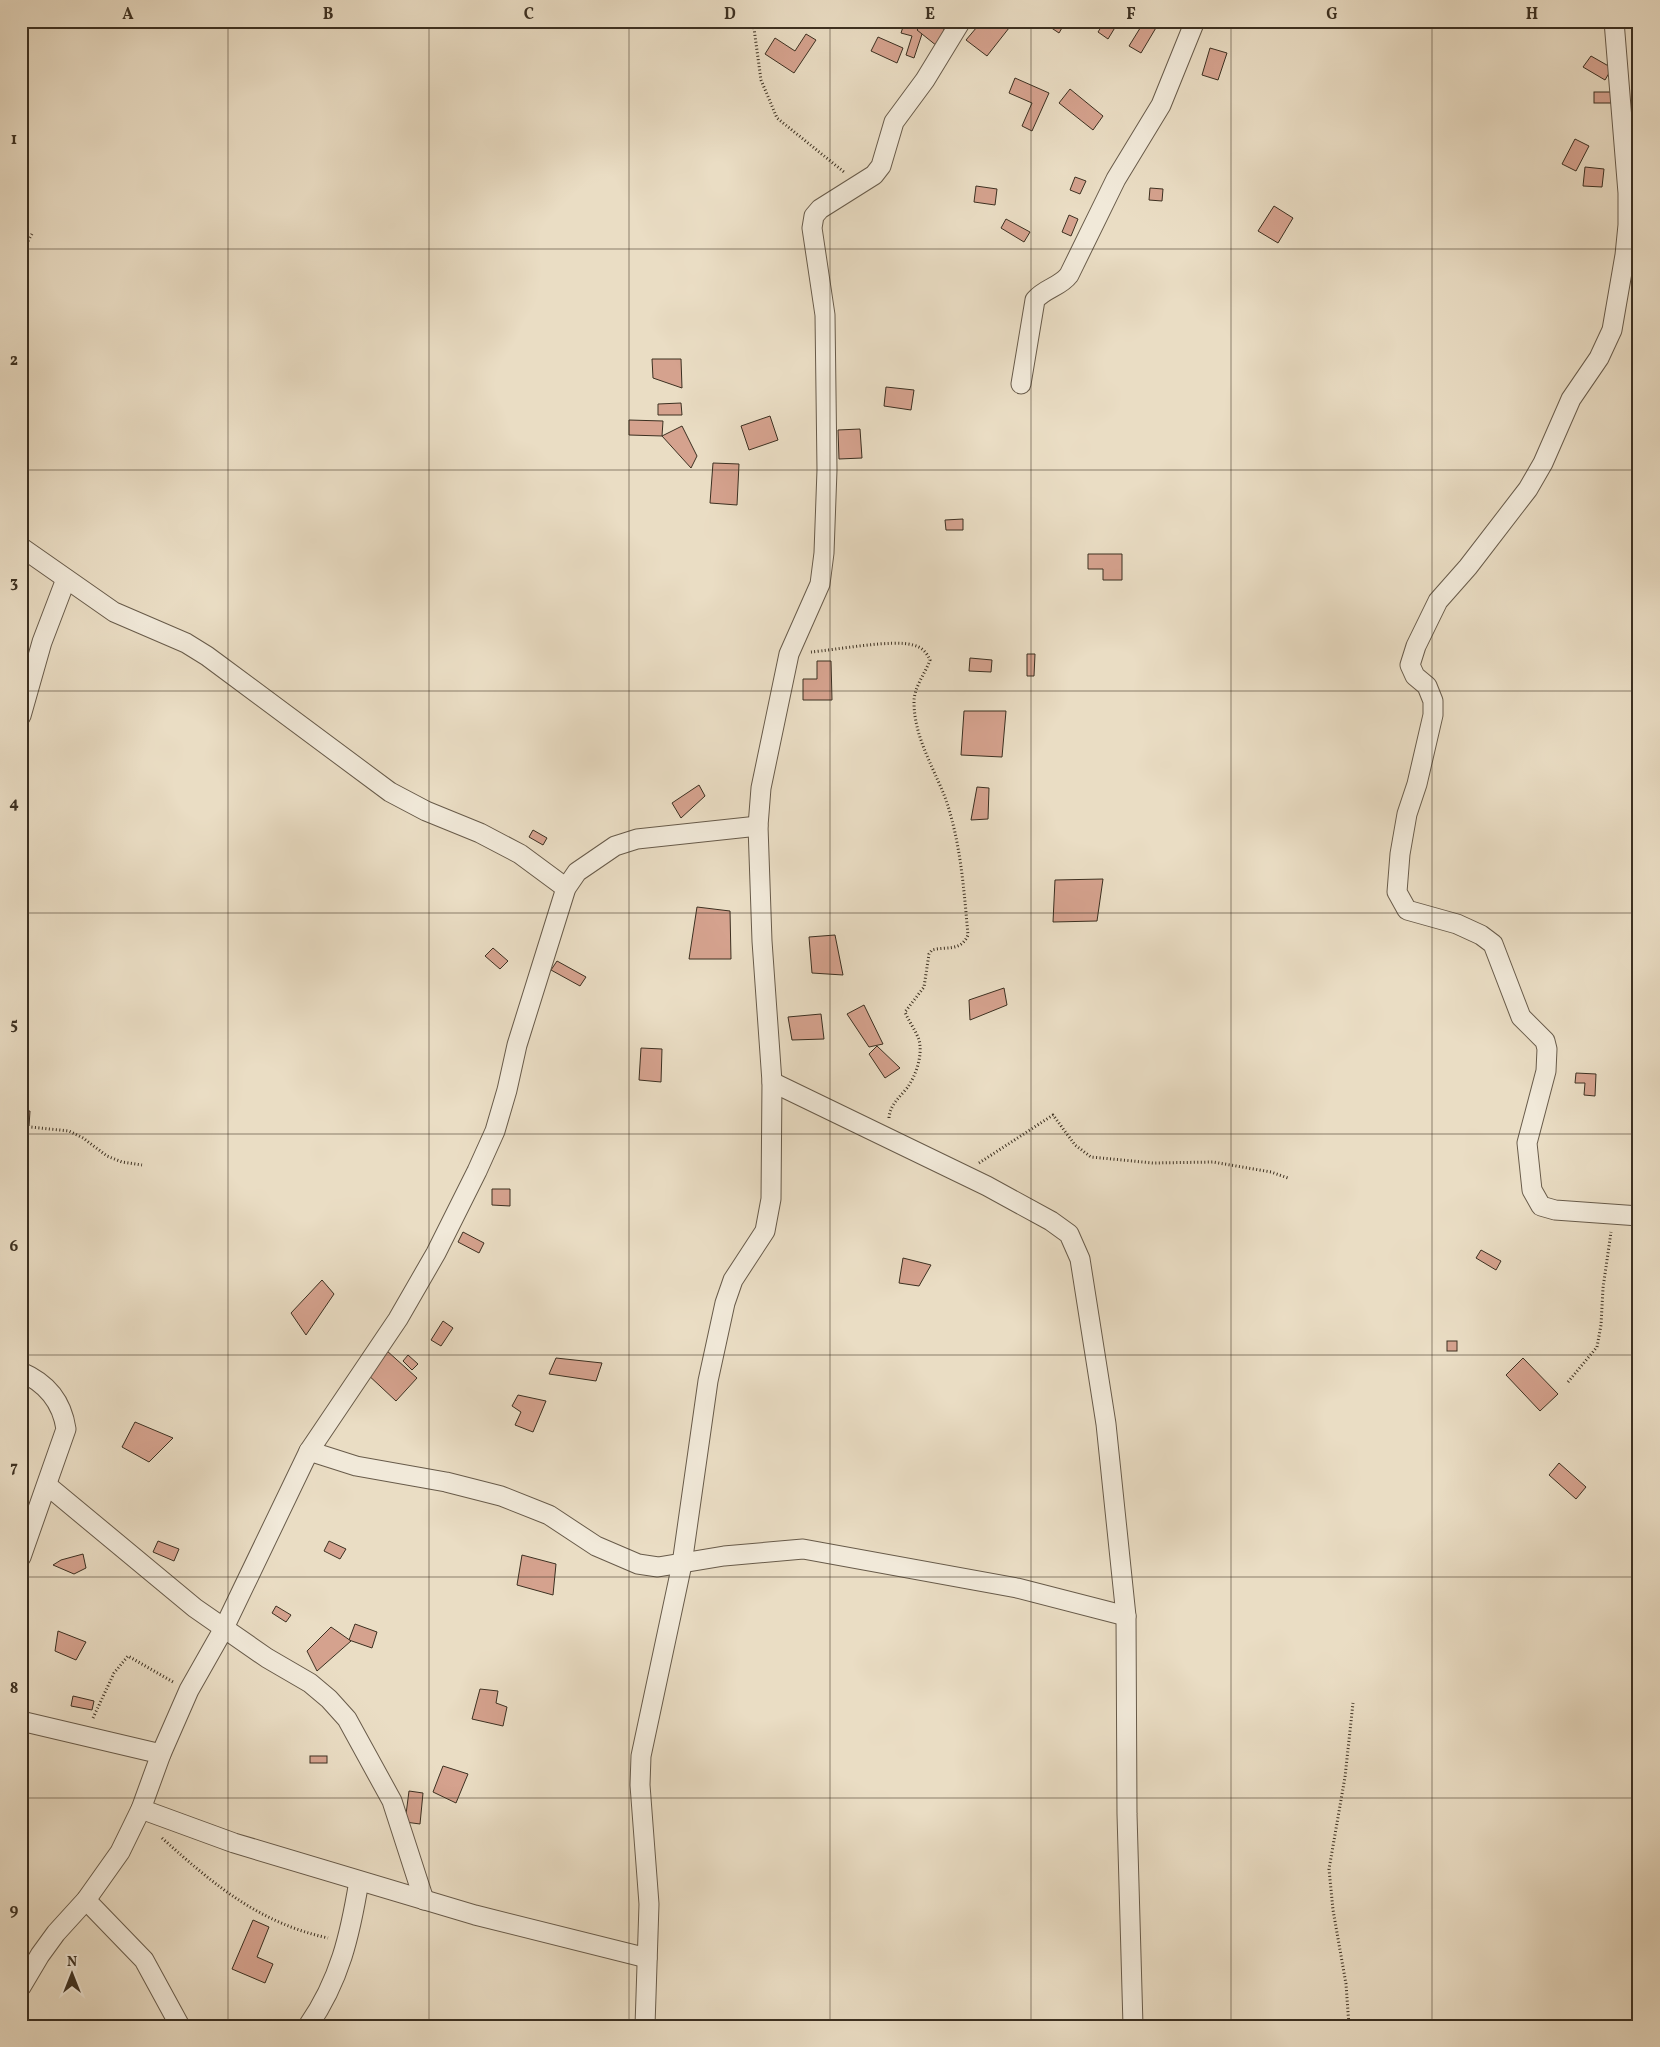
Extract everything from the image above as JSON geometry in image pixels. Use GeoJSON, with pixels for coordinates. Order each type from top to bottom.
{"type":"FeatureCollection","features":[{"type":"Feature","properties":{"kind":"street"},"geometry":{"type":"LineString","coordinates":[[645,2026],[649,1904],[640,1785],[641,1756],[682,1564],[708,1381],[725,1303],[733,1280],[765,1231],[771,1199],[772,1082],[762,941],[758,826],[761,788],[789,654],[820,584],[827,516],[825,315],[812,228],[814,216],[820,208],[874,175],[882,166],[894,122],[925,80],[961,21]]}},
{"type":"Feature","properties":{"kind":"street"},"geometry":{"type":"LineString","coordinates":[[1021,384],[1036,300],[1041,293],[1062,284],[1069,275],[1116,178],[1161,105],[1195,21]]}},
{"type":"Feature","properties":{"kind":"street"},"geometry":{"type":"LineString","coordinates":[[1614,21],[1628,193],[1628,225],[1624,264],[1612,330],[1599,358],[1571,399],[1543,463],[1528,489],[1468,567],[1438,601],[1416,646],[1410,665],[1415,676],[1427,686],[1433,701],[1433,715],[1417,784],[1407,814],[1400,854],[1397,892],[1407,910],[1457,924],[1481,935],[1494,944],[1521,1017],[1545,1041],[1547,1049],[1546,1071],[1527,1143],[1532,1190],[1541,1206],[1555,1210],[1639,1216]]}},
{"type":"Feature","properties":{"kind":"street"},"geometry":{"type":"LineString","coordinates":[[21,547],[114,612],[186,642],[390,792],[426,811],[480,833],[520,854],[566,888]]}},
{"type":"Feature","properties":{"kind":"street"},"geometry":{"type":"LineString","coordinates":[[21,716],[42,642],[66,579]]}},
{"type":"Feature","properties":{"kind":"street"},"geometry":{"type":"LineString","coordinates":[[21,1988],[40,1955],[56,1933],[86,1900],[120,1852],[140,1812],[161,1754],[189,1690],[223,1630],[309,1451],[398,1319],[436,1253],[477,1171],[495,1131],[507,1090],[517,1044],[566,888],[577,872],[614,846],[637,839],[758,826]]}},
{"type":"Feature","properties":{"kind":"street"},"geometry":{"type":"LineString","coordinates":[[772,1082],[962,1174],[1051,1220],[1069,1234],[1080,1259],[1106,1424],[1126,1616],[1127,1814],[1133,2026]]}},
{"type":"Feature","properties":{"kind":"street"},"geometry":{"type":"LineString","coordinates":[[21,1372],[50,1390],[64,1412],[66,1429],[48,1486],[21,1557]]}},
{"type":"Feature","properties":{"kind":"street"},"geometry":{"type":"LineString","coordinates":[[309,1451],[356,1466],[446,1482],[501,1496],[548,1515],[611,1554],[638,1564],[651,1566],[682,1564],[724,1556],[803,1549],[1017,1588],[1126,1616]]}},
{"type":"Feature","properties":{"kind":"street"},"geometry":{"type":"LineString","coordinates":[[48,1486],[122,1546],[164,1584],[223,1630],[310,1683],[329,1699],[347,1719],[392,1801],[424,1900]]}},
{"type":"Feature","properties":{"kind":"street"},"geometry":{"type":"LineString","coordinates":[[21,1721],[161,1754]]}},
{"type":"Feature","properties":{"kind":"street"},"geometry":{"type":"LineString","coordinates":[[140,1812],[234,1843],[475,1916],[647,1958]]}},
{"type":"Feature","properties":{"kind":"street"},"geometry":{"type":"LineString","coordinates":[[308,2026],[337,1976],[348,1942],[359,1881]]}},
{"type":"Feature","properties":{"kind":"street"},"geometry":{"type":"LineString","coordinates":[[86,1900],[144,1960],[180,2026]]}},
{"type":"Feature","properties":{"kind":"path"},"geometry":{"type":"LineString","coordinates":[[753,21],[761,80],[777,118],[858,184]]}},
{"type":"Feature","properties":{"kind":"path"},"geometry":{"type":"LineString","coordinates":[[877,21],[882,29]]}},
{"type":"Feature","properties":{"kind":"path"},"geometry":{"type":"LineString","coordinates":[[21,253],[32,234]]}},
{"type":"Feature","properties":{"kind":"path"},"geometry":{"type":"LineString","coordinates":[[789,654],[884,644],[913,645],[926,652],[930,660],[917,686],[914,702],[917,724],[926,754],[954,827],[961,863],[968,935],[962,945],[956,948],[932,950],[929,954],[924,987],[905,1012],[918,1040],[920,1055],[912,1080],[890,1111],[889,1118],[893,1123]]}},
{"type":"Feature","properties":{"kind":"path"},"geometry":{"type":"LineString","coordinates":[[962,1174],[1053,1115],[1075,1145],[1091,1157],[1153,1163],[1213,1162],[1271,1172],[1288,1178]]}},
{"type":"Feature","properties":{"kind":"path"},"geometry":{"type":"LineString","coordinates":[[21,1126],[69,1131],[83,1138],[107,1156],[122,1162],[142,1165]]}},
{"type":"Feature","properties":{"kind":"path"},"geometry":{"type":"LineString","coordinates":[[1568,1382],[1596,1347],[1602,1325],[1603,1288],[1612,1214]]}},
{"type":"Feature","properties":{"kind":"path"},"geometry":{"type":"LineString","coordinates":[[85,1736],[114,1673],[128,1656],[189,1690]]}},
{"type":"Feature","properties":{"kind":"path"},"geometry":{"type":"LineString","coordinates":[[1349,2026],[1346,1984],[1333,1910],[1329,1869],[1345,1777],[1353,1703]]}},
{"type":"Feature","properties":{"kind":"path"},"geometry":{"type":"LineString","coordinates":[[140,1812],[226,1892],[261,1915],[282,1925],[348,1942]]}},
{"type":"Feature","properties":{"kind":"building"},"geometry":{"type":"Polygon","coordinates":[[[905,21],[924,28],[914,58],[906,55],[912,36],[901,33],[905,21]]]}},
{"type":"Feature","properties":{"kind":"building"},"geometry":{"type":"Polygon","coordinates":[[[925,21],[934,21],[947,32],[937,46],[917,30],[925,21]]]}},
{"type":"Feature","properties":{"kind":"building"},"geometry":{"type":"Polygon","coordinates":[[[982,21],[1000,21],[1009,28],[987,56],[966,40],[982,21]]]}},
{"type":"Feature","properties":{"kind":"building"},"geometry":{"type":"Polygon","coordinates":[[[1041,21],[1066,21],[1059,33],[1041,21]]]}},
{"type":"Feature","properties":{"kind":"building"},"geometry":{"type":"Polygon","coordinates":[[[1105,21],[1119,21],[1108,39],[1098,32],[1105,21]]]}},
{"type":"Feature","properties":{"kind":"building"},"geometry":{"type":"Polygon","coordinates":[[[1136,21],[1160,21],[1141,53],[1129,46],[1142,25],[1136,21]]]}},
{"type":"Feature","properties":{"kind":"building"},"geometry":{"type":"Polygon","coordinates":[[[806,34],[816,40],[794,73],[765,54],[775,38],[795,51],[806,34]]]}},
{"type":"Feature","properties":{"kind":"building"},"geometry":{"type":"Polygon","coordinates":[[[878,37],[903,48],[897,63],[871,51],[878,37]]]}},
{"type":"Feature","properties":{"kind":"building"},"geometry":{"type":"Polygon","coordinates":[[[1210,48],[1227,53],[1218,80],[1202,75],[1210,48]]]}},
{"type":"Feature","properties":{"kind":"building"},"geometry":{"type":"Polygon","coordinates":[[[1591,56],[1612,68],[1605,80],[1583,67],[1591,56]]]}},
{"type":"Feature","properties":{"kind":"building"},"geometry":{"type":"Polygon","coordinates":[[[1015,78],[1049,93],[1032,131],[1022,126],[1032,103],[1009,93],[1015,78]]]}},
{"type":"Feature","properties":{"kind":"building"},"geometry":{"type":"Polygon","coordinates":[[[1070,89],[1103,116],[1093,130],[1059,103],[1070,89]]]}},
{"type":"Feature","properties":{"kind":"building"},"geometry":{"type":"Polygon","coordinates":[[[1594,92],[1611,92],[1611,103],[1594,103],[1594,92]]]}},
{"type":"Feature","properties":{"kind":"building"},"geometry":{"type":"Polygon","coordinates":[[[1575,139],[1589,146],[1576,171],[1562,164],[1575,139]]]}},
{"type":"Feature","properties":{"kind":"building"},"geometry":{"type":"Polygon","coordinates":[[[1585,167],[1604,169],[1602,187],[1583,186],[1585,167]]]}},
{"type":"Feature","properties":{"kind":"building"},"geometry":{"type":"Polygon","coordinates":[[[1075,177],[1086,181],[1080,194],[1070,190],[1075,177]]]}},
{"type":"Feature","properties":{"kind":"building"},"geometry":{"type":"Polygon","coordinates":[[[976,186],[997,189],[995,205],[974,202],[976,186]]]}},
{"type":"Feature","properties":{"kind":"building"},"geometry":{"type":"Polygon","coordinates":[[[1150,188],[1163,189],[1162,201],[1149,200],[1150,188]]]}},
{"type":"Feature","properties":{"kind":"building"},"geometry":{"type":"Polygon","coordinates":[[[1274,206],[1293,218],[1278,243],[1258,231],[1274,206]]]}},
{"type":"Feature","properties":{"kind":"building"},"geometry":{"type":"Polygon","coordinates":[[[1069,215],[1078,219],[1071,236],[1062,232],[1069,215]]]}},
{"type":"Feature","properties":{"kind":"building"},"geometry":{"type":"Polygon","coordinates":[[[1006,219],[1030,232],[1024,242],[1001,228],[1006,219]]]}},
{"type":"Feature","properties":{"kind":"building"},"geometry":{"type":"Polygon","coordinates":[[[652,359],[681,359],[682,388],[653,378],[652,359]]]}},
{"type":"Feature","properties":{"kind":"building"},"geometry":{"type":"Polygon","coordinates":[[[886,387],[914,390],[911,410],[884,406],[886,387]]]}},
{"type":"Feature","properties":{"kind":"building"},"geometry":{"type":"Polygon","coordinates":[[[681,403],[682,415],[658,415],[658,404],[681,403]]]}},
{"type":"Feature","properties":{"kind":"building"},"geometry":{"type":"Polygon","coordinates":[[[770,416],[778,440],[749,450],[741,426],[770,416]]]}},
{"type":"Feature","properties":{"kind":"building"},"geometry":{"type":"Polygon","coordinates":[[[629,420],[663,421],[662,436],[629,435],[629,420]]]}},
{"type":"Feature","properties":{"kind":"building"},"geometry":{"type":"Polygon","coordinates":[[[682,426],[697,456],[691,468],[662,436],[682,426]]]}},
{"type":"Feature","properties":{"kind":"building"},"geometry":{"type":"Polygon","coordinates":[[[860,429],[862,458],[839,459],[838,430],[860,429]]]}},
{"type":"Feature","properties":{"kind":"building"},"geometry":{"type":"Polygon","coordinates":[[[713,463],[739,464],[737,505],[710,503],[713,463]]]}},
{"type":"Feature","properties":{"kind":"building"},"geometry":{"type":"Polygon","coordinates":[[[963,519],[963,530],[946,530],[945,520],[963,519]]]}},
{"type":"Feature","properties":{"kind":"building"},"geometry":{"type":"Polygon","coordinates":[[[1088,554],[1122,554],[1122,580],[1103,580],[1103,569],[1088,569],[1088,554]]]}},
{"type":"Feature","properties":{"kind":"building"},"geometry":{"type":"Polygon","coordinates":[[[1027,654],[1035,654],[1034,676],[1027,676],[1027,654]]]}},
{"type":"Feature","properties":{"kind":"building"},"geometry":{"type":"Polygon","coordinates":[[[970,658],[992,660],[991,672],[969,671],[970,658]]]}},
{"type":"Feature","properties":{"kind":"building"},"geometry":{"type":"Polygon","coordinates":[[[817,661],[831,661],[832,700],[803,700],[803,679],[817,679],[817,661]]]}},
{"type":"Feature","properties":{"kind":"building"},"geometry":{"type":"Polygon","coordinates":[[[964,711],[1006,711],[1002,757],[961,755],[964,711]]]}},
{"type":"Feature","properties":{"kind":"building"},"geometry":{"type":"Polygon","coordinates":[[[699,785],[705,796],[681,818],[672,803],[699,785]]]}},
{"type":"Feature","properties":{"kind":"building"},"geometry":{"type":"Polygon","coordinates":[[[977,787],[989,788],[988,819],[971,820],[977,787]]]}},
{"type":"Feature","properties":{"kind":"building"},"geometry":{"type":"Polygon","coordinates":[[[533,830],[547,838],[543,845],[529,837],[533,830]]]}},
{"type":"Feature","properties":{"kind":"building"},"geometry":{"type":"Polygon","coordinates":[[[1103,879],[1097,921],[1053,922],[1055,880],[1103,879]]]}},
{"type":"Feature","properties":{"kind":"building"},"geometry":{"type":"Polygon","coordinates":[[[697,907],[730,911],[731,959],[689,959],[697,907]]]}},
{"type":"Feature","properties":{"kind":"building"},"geometry":{"type":"Polygon","coordinates":[[[835,935],[843,975],[812,973],[809,937],[835,935]]]}},
{"type":"Feature","properties":{"kind":"building"},"geometry":{"type":"Polygon","coordinates":[[[493,948],[508,961],[500,969],[485,956],[493,948]]]}},
{"type":"Feature","properties":{"kind":"building"},"geometry":{"type":"Polygon","coordinates":[[[557,961],[586,977],[580,986],[551,970],[557,961]]]}},
{"type":"Feature","properties":{"kind":"building"},"geometry":{"type":"Polygon","coordinates":[[[1004,988],[1007,1005],[970,1020],[969,1000],[1004,988]]]}},
{"type":"Feature","properties":{"kind":"building"},"geometry":{"type":"Polygon","coordinates":[[[864,1005],[883,1044],[869,1047],[847,1014],[864,1005]]]}},
{"type":"Feature","properties":{"kind":"building"},"geometry":{"type":"Polygon","coordinates":[[[821,1014],[824,1039],[792,1040],[788,1017],[821,1014]]]}},
{"type":"Feature","properties":{"kind":"building"},"geometry":{"type":"Polygon","coordinates":[[[877,1046],[900,1068],[885,1078],[869,1054],[877,1046]]]}},
{"type":"Feature","properties":{"kind":"building"},"geometry":{"type":"Polygon","coordinates":[[[641,1048],[662,1049],[661,1082],[639,1080],[641,1048]]]}},
{"type":"Feature","properties":{"kind":"building"},"geometry":{"type":"Polygon","coordinates":[[[1576,1073],[1596,1074],[1595,1096],[1584,1095],[1585,1083],[1575,1083],[1576,1073]]]}},
{"type":"Feature","properties":{"kind":"building"},"geometry":{"type":"Polygon","coordinates":[[[21,1111],[30,1111],[29,1126],[21,1125],[21,1111]]]}},
{"type":"Feature","properties":{"kind":"building"},"geometry":{"type":"Polygon","coordinates":[[[492,1189],[510,1189],[510,1206],[492,1205],[492,1189]]]}},
{"type":"Feature","properties":{"kind":"building"},"geometry":{"type":"Polygon","coordinates":[[[463,1232],[484,1243],[479,1253],[458,1242],[463,1232]]]}},
{"type":"Feature","properties":{"kind":"building"},"geometry":{"type":"Polygon","coordinates":[[[1481,1250],[1501,1261],[1496,1270],[1476,1258],[1481,1250]]]}},
{"type":"Feature","properties":{"kind":"building"},"geometry":{"type":"Polygon","coordinates":[[[903,1258],[931,1265],[919,1286],[899,1283],[903,1258]]]}},
{"type":"Feature","properties":{"kind":"building"},"geometry":{"type":"Polygon","coordinates":[[[322,1280],[334,1294],[306,1335],[291,1313],[322,1280]]]}},
{"type":"Feature","properties":{"kind":"building"},"geometry":{"type":"Polygon","coordinates":[[[443,1321],[453,1328],[441,1346],[431,1340],[443,1321]]]}},
{"type":"Feature","properties":{"kind":"building"},"geometry":{"type":"Polygon","coordinates":[[[1447,1341],[1457,1341],[1457,1351],[1447,1351],[1447,1341]]]}},
{"type":"Feature","properties":{"kind":"building"},"geometry":{"type":"Polygon","coordinates":[[[386,1350],[417,1378],[396,1401],[365,1372],[386,1350]]]}},
{"type":"Feature","properties":{"kind":"building"},"geometry":{"type":"Polygon","coordinates":[[[408,1355],[418,1364],[412,1370],[403,1361],[408,1355]]]}},
{"type":"Feature","properties":{"kind":"building"},"geometry":{"type":"Polygon","coordinates":[[[556,1358],[602,1363],[596,1381],[549,1374],[556,1358]]]}},
{"type":"Feature","properties":{"kind":"building"},"geometry":{"type":"Polygon","coordinates":[[[1523,1358],[1558,1394],[1540,1411],[1506,1375],[1523,1358]]]}},
{"type":"Feature","properties":{"kind":"building"},"geometry":{"type":"Polygon","coordinates":[[[518,1395],[546,1401],[533,1432],[515,1425],[521,1412],[512,1406],[518,1395]]]}},
{"type":"Feature","properties":{"kind":"building"},"geometry":{"type":"Polygon","coordinates":[[[135,1422],[173,1438],[149,1462],[122,1447],[135,1422]]]}},
{"type":"Feature","properties":{"kind":"building"},"geometry":{"type":"Polygon","coordinates":[[[1559,1463],[1586,1487],[1576,1499],[1549,1475],[1559,1463]]]}},
{"type":"Feature","properties":{"kind":"building"},"geometry":{"type":"Polygon","coordinates":[[[158,1541],[179,1549],[174,1561],[153,1552],[158,1541]]]}},
{"type":"Feature","properties":{"kind":"building"},"geometry":{"type":"Polygon","coordinates":[[[329,1541],[346,1549],[340,1559],[324,1551],[329,1541]]]}},
{"type":"Feature","properties":{"kind":"building"},"geometry":{"type":"Polygon","coordinates":[[[83,1554],[86,1568],[74,1574],[53,1565],[61,1560],[83,1554]]]}},
{"type":"Feature","properties":{"kind":"building"},"geometry":{"type":"Polygon","coordinates":[[[522,1555],[556,1564],[553,1595],[517,1585],[522,1555]]]}},
{"type":"Feature","properties":{"kind":"building"},"geometry":{"type":"Polygon","coordinates":[[[276,1606],[291,1615],[286,1622],[272,1613],[276,1606]]]}},
{"type":"Feature","properties":{"kind":"building"},"geometry":{"type":"Polygon","coordinates":[[[355,1624],[377,1632],[372,1648],[349,1640],[355,1624]]]}},
{"type":"Feature","properties":{"kind":"building"},"geometry":{"type":"Polygon","coordinates":[[[331,1627],[351,1641],[317,1671],[307,1651],[331,1627]]]}},
{"type":"Feature","properties":{"kind":"building"},"geometry":{"type":"Polygon","coordinates":[[[58,1631],[86,1642],[76,1660],[55,1651],[58,1631]]]}},
{"type":"Feature","properties":{"kind":"building"},"geometry":{"type":"Polygon","coordinates":[[[480,1689],[498,1691],[496,1703],[507,1707],[503,1726],[472,1719],[480,1689]]]}},
{"type":"Feature","properties":{"kind":"building"},"geometry":{"type":"Polygon","coordinates":[[[73,1696],[94,1701],[92,1710],[71,1706],[73,1696]]]}},
{"type":"Feature","properties":{"kind":"building"},"geometry":{"type":"Polygon","coordinates":[[[310,1756],[327,1756],[327,1763],[310,1763],[310,1756]]]}},
{"type":"Feature","properties":{"kind":"building"},"geometry":{"type":"Polygon","coordinates":[[[443,1766],[468,1774],[456,1803],[433,1792],[443,1766]]]}},
{"type":"Feature","properties":{"kind":"building"},"geometry":{"type":"Polygon","coordinates":[[[409,1791],[423,1793],[420,1824],[405,1822],[409,1791]]]}},
{"type":"Feature","properties":{"kind":"building"},"geometry":{"type":"Polygon","coordinates":[[[253,1920],[269,1927],[257,1957],[273,1964],[265,1983],[232,1969],[253,1920]]]}}]}
